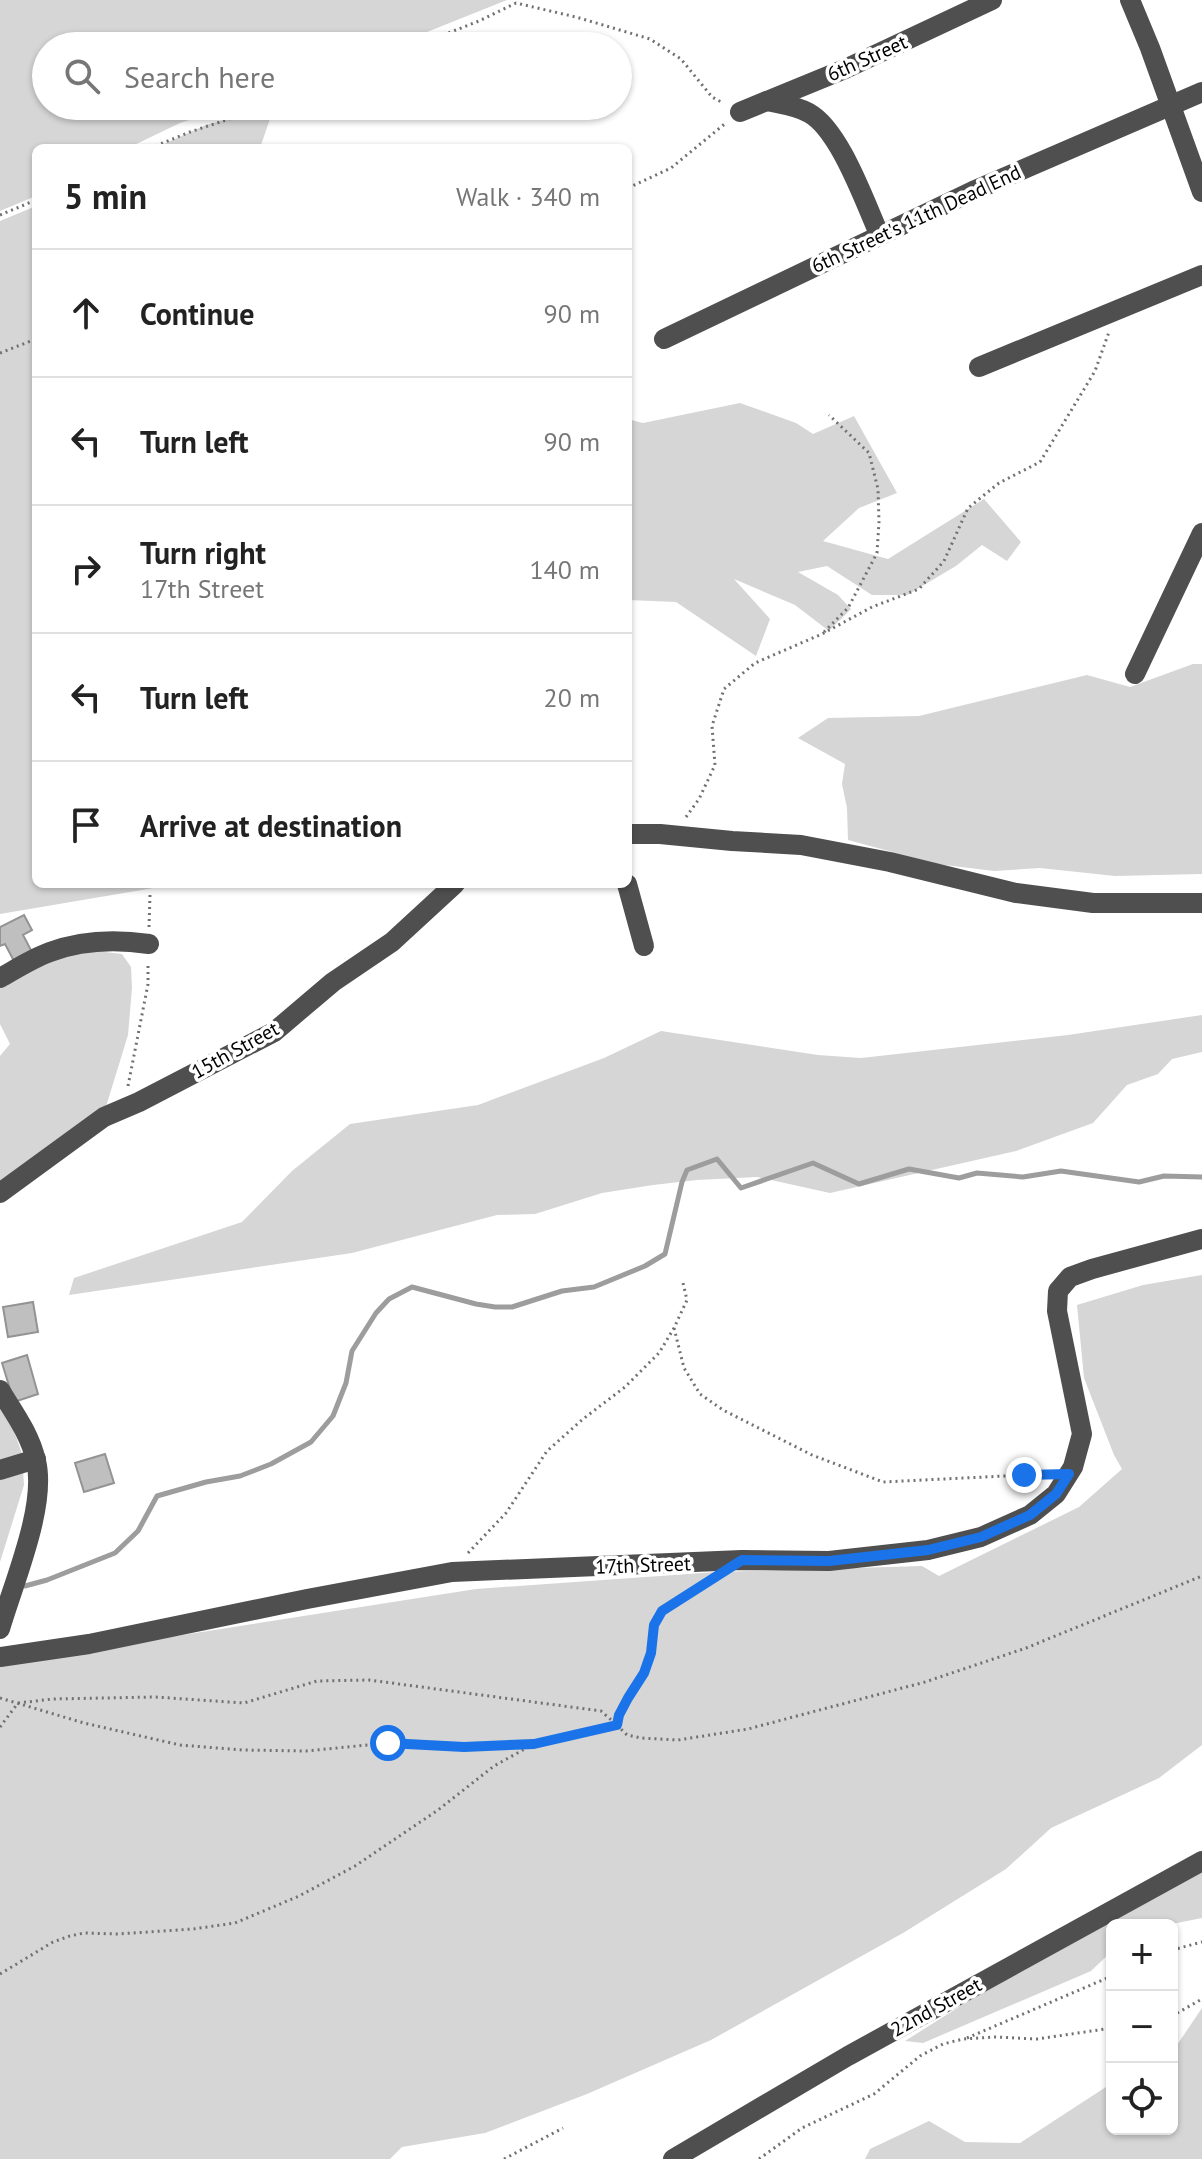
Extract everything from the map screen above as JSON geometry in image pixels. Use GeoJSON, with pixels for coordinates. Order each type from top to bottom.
{"type":"FeatureCollection","features":[{"type":"Feature","properties":{"kind":"street","name":"6th Street"},"geometry":{"type":"LineString","coordinates":[[740,112],[845,69],[992,0]]}},
{"type":"Feature","properties":{"kind":"street"},"geometry":{"type":"LineString","coordinates":[[1130,0],[1202,192]]}},
{"type":"Feature","properties":{"kind":"street","name":"6th Street's 11th Dead End"},"geometry":{"type":"LineString","coordinates":[[664,339],[973,191],[1202,92]]}},
{"type":"Feature","properties":{"kind":"street"},"geometry":{"type":"LineString","coordinates":[[767,101],[807,111],[822,121],[840,148],[880,236]]}},
{"type":"Feature","properties":{"kind":"street"},"geometry":{"type":"LineString","coordinates":[[979,367],[1202,275]]}},
{"type":"Feature","properties":{"kind":"street"},"geometry":{"type":"LineString","coordinates":[[1135,674],[1202,533]]}},
{"type":"Feature","properties":{"kind":"street"},"geometry":{"type":"LineString","coordinates":[[632,837],[660,834],[801,845],[890,862],[1016,893],[1093,903],[1202,903]]}},
{"type":"Feature","properties":{"kind":"street","name":"15th Street"},"geometry":{"type":"LineString","coordinates":[[0,1193],[104,1117],[274,1032],[333,982],[392,942],[451,888]]}},
{"type":"Feature","properties":{"kind":"street"},"geometry":{"type":"LineString","coordinates":[[628,888],[644,946]]}},
{"type":"Feature","properties":{"kind":"street"},"geometry":{"type":"LineString","coordinates":[[0,978],[49,952],[87,942],[120,940],[149,944]]}},
{"type":"Feature","properties":{"kind":"street","name":"17th Street"},"geometry":{"type":"LineString","coordinates":[[0,1657],[89,1644],[452,1572],[742,1560],[829,1561],[928,1550],[981,1537],[1030,1515],[1056,1494],[1073,1467],[1082,1434],[1057,1311],[1058,1291],[1070,1277],[1092,1269],[1202,1239]]}},
{"type":"Feature","properties":{"kind":"street"},"geometry":{"type":"LineString","coordinates":[[0,1390],[26,1430],[38,1472],[36,1513],[0,1629]]}},
{"type":"Feature","properties":{"kind":"street"},"geometry":{"type":"LineString","coordinates":[[0,1470],[36,1459]]}},
{"type":"Feature","properties":{"kind":"street","name":"22nd Street"},"geometry":{"type":"LineString","coordinates":[[673,2159],[848,2056],[1202,1861]]}},
{"type":"Feature","properties":{"kind":"path"},"geometry":{"type":"LineString","coordinates":[[451,32],[527,0]]}},
{"type":"Feature","properties":{"kind":"path"},"geometry":{"type":"LineString","coordinates":[[516,3],[626,32]]}},
{"type":"Feature","properties":{"kind":"path"},"geometry":{"type":"LineString","coordinates":[[632,34],[650,39],[681,59],[712,97],[740,112],[671,168],[632,186]]}},
{"type":"Feature","properties":{"kind":"path"},"geometry":{"type":"LineString","coordinates":[[160,144],[226,120]]}},
{"type":"Feature","properties":{"kind":"path"},"geometry":{"type":"LineString","coordinates":[[0,215],[32,202]]}},
{"type":"Feature","properties":{"kind":"path"},"geometry":{"type":"LineString","coordinates":[[660,834],[681,823],[699,799],[715,765],[712,726],[724,689],[755,663],[822,634],[872,607],[919,589],[944,561],[968,508],[999,483],[1040,462],[1095,371],[1117,310]]}},
{"type":"Feature","properties":{"kind":"path"},"geometry":{"type":"LineString","coordinates":[[0,353],[32,341]]}},
{"type":"Feature","properties":{"kind":"path"},"geometry":{"type":"LineString","coordinates":[[822,634],[848,608],[867,574],[877,553],[879,522],[878,489],[869,453],[829,415]]}},
{"type":"Feature","properties":{"kind":"path"},"geometry":{"type":"LineString","coordinates":[[123,1109],[148,984],[150,895]]}},
{"type":"Feature","properties":{"kind":"path"},"geometry":{"type":"LineString","coordinates":[[452,1572],[506,1513],[547,1451],[625,1387],[659,1353],[687,1300],[683,1283]]}},
{"type":"Feature","properties":{"kind":"path"},"geometry":{"type":"LineString","coordinates":[[674,1328],[684,1368],[700,1394],[723,1410],[812,1455],[883,1482],[1069,1474]]}},
{"type":"Feature","properties":{"kind":"path"},"geometry":{"type":"LineString","coordinates":[[617,1725],[619,1715],[644,1673],[651,1653],[654,1625],[662,1611],[742,1560]]}},
{"type":"Feature","properties":{"kind":"path"},"geometry":{"type":"LineString","coordinates":[[0,1727],[18,1703],[53,1699],[155,1697],[244,1703],[317,1681],[369,1680],[601,1711],[627,1735],[678,1740],[748,1729],[925,1682],[1026,1648],[1202,1576]]}},
{"type":"Feature","properties":{"kind":"path"},"geometry":{"type":"LineString","coordinates":[[0,1698],[84,1723],[180,1745],[242,1750],[306,1751],[388,1743],[464,1747],[534,1744],[617,1725]]}},
{"type":"Feature","properties":{"kind":"path"},"geometry":{"type":"LineString","coordinates":[[0,1974],[53,1942],[70,1936],[193,1929],[235,1923],[355,1866],[438,1810],[494,1766],[534,1744]]}},
{"type":"Feature","properties":{"kind":"path"},"geometry":{"type":"LineString","coordinates":[[1178,1948],[1202,1942]]}},
{"type":"Feature","properties":{"kind":"path"},"geometry":{"type":"LineString","coordinates":[[759,2159],[802,2128],[874,2094],[920,2056],[943,2044],[963,2039],[1106,1979]]}},
{"type":"Feature","properties":{"kind":"path"},"geometry":{"type":"LineString","coordinates":[[1178,2013],[1202,1999]]}},
{"type":"Feature","properties":{"kind":"path"},"geometry":{"type":"LineString","coordinates":[[963,2039],[1037,2039],[1106,2029]]}},
{"type":"Feature","properties":{"kind":"path"},"geometry":{"type":"LineString","coordinates":[[504,2159],[563,2128]]}},
{"type":"Feature","properties":{"kind":"shaded area"},"geometry":{"type":"Polygon","coordinates":[[[0,0],[507,0],[427,32],[32,32],[32,120],[189,120],[136,144],[32,144],[32,198],[0,211],[0,0]]]}},
{"type":"Feature","properties":{"kind":"shaded area"},"geometry":{"type":"Polygon","coordinates":[[[225,120],[270,120],[261,144],[164,144],[225,120]]]}},
{"type":"Feature","properties":{"kind":"shaded area"},"geometry":{"type":"Polygon","coordinates":[[[32,208],[32,888],[153,888],[0,914],[0,221],[32,208]]]}},
{"type":"Feature","properties":{"kind":"shaded area"},"geometry":{"type":"Polygon","coordinates":[[[740,403],[796,423],[813,434],[854,416],[897,493],[859,508],[823,541],[888,559],[984,499],[1021,542],[1007,561],[982,545],[956,566],[907,595],[872,595],[827,566],[798,572],[838,595],[851,609],[829,631],[795,605],[734,579],[770,619],[756,656],[676,602],[632,600],[632,420],[643,423],[740,403]]]}},
{"type":"Feature","properties":{"kind":"shaded area"},"geometry":{"type":"Polygon","coordinates":[[[1193,664],[1202,664],[1202,874],[1115,876],[1040,868],[994,871],[937,864],[848,840],[847,808],[842,784],[845,764],[798,738],[828,718],[919,716],[1087,675],[1130,687],[1193,664]]]}},
{"type":"Feature","properties":{"kind":"shaded area"},"geometry":{"type":"Polygon","coordinates":[[[96,951],[122,954],[131,967],[128,1035],[104,1113],[0,1186],[0,1056],[10,1044],[0,1024],[0,987],[60,957],[96,951]]]}},
{"type":"Feature","properties":{"kind":"shaded area"},"geometry":{"type":"Polygon","coordinates":[[[1202,1015],[1202,1052],[1172,1059],[1158,1074],[1127,1085],[1093,1123],[1016,1151],[830,1193],[757,1177],[653,1185],[602,1193],[535,1214],[497,1215],[352,1253],[69,1295],[74,1278],[242,1222],[292,1171],[350,1124],[478,1105],[604,1058],[661,1031],[818,1055],[861,1058],[1068,1035],[1202,1015]]]}},
{"type":"Feature","properties":{"kind":"shaded area"},"geometry":{"type":"Polygon","coordinates":[[[1202,1275],[1202,1745],[1159,1778],[1051,1828],[1006,1869],[903,1933],[711,2040],[587,2094],[485,2133],[402,2147],[390,2159],[0,2159],[0,1662],[476,1589],[716,1572],[922,1566],[939,1576],[1079,1507],[1122,1469],[1084,1378],[1077,1305],[1143,1285],[1202,1275]]]}},
{"type":"Feature","properties":{"kind":"shaded area"},"geometry":{"type":"Polygon","coordinates":[[[0,1401],[22,1454],[24,1485],[0,1562],[0,1401]]]}},
{"type":"Feature","properties":{"kind":"shaded area"},"geometry":{"type":"Polygon","coordinates":[[[1202,1867],[1202,1918],[1178,1923],[1178,1919],[1111,1919],[1202,1867]]]}},
{"type":"Feature","properties":{"kind":"shaded area"},"geometry":{"type":"Polygon","coordinates":[[[1106,1922],[1106,1957],[1091,1971],[923,2043],[905,2041],[1106,1922]]]}},
{"type":"Feature","properties":{"kind":"shaded area"},"geometry":{"type":"Polygon","coordinates":[[[1202,2008],[1202,2159],[865,2159],[870,2149],[929,2121],[965,2142],[1020,2143],[1106,2087],[1106,2135],[1178,2135],[1178,2044],[1202,2008]]]}},
{"type":"Feature","properties":{"kind":"building"},"geometry":{"type":"Polygon","coordinates":[[[24,915],[32,930],[23,935],[33,954],[15,963],[5,944],[0,946],[0,927],[24,915]]]}},
{"type":"Feature","properties":{"kind":"building"},"geometry":{"type":"Polygon","coordinates":[[[33,1302],[38,1332],[8,1337],[3,1307],[33,1302]]]}},
{"type":"Feature","properties":{"kind":"building"},"geometry":{"type":"Polygon","coordinates":[[[27,1355],[38,1394],[14,1402],[2,1363],[27,1355]]]}},
{"type":"Feature","properties":{"kind":"building"},"geometry":{"type":"Polygon","coordinates":[[[105,1454],[114,1483],[84,1492],[75,1463],[105,1454]]]}},
{"type":"Feature","properties":{"kind":"waterway"},"geometry":{"type":"LineString","coordinates":[[25,1586],[115,1553],[138,1531],[157,1496],[240,1476],[271,1464],[311,1442],[333,1416],[346,1383],[352,1351],[376,1313],[389,1299],[412,1287],[476,1304],[512,1307],[562,1291],[594,1287],[645,1266],[665,1254],[687,1170],[717,1159],[741,1188],[813,1163],[859,1184],[909,1169],[959,1178],[977,1173],[1023,1177],[1061,1171],[1139,1182],[1164,1176],[1202,1177]]}},
{"type":"Feature","properties":{"kind":"route"},"geometry":{"type":"LineString","coordinates":[[388,1743],[464,1747],[534,1744],[617,1725],[619,1715],[644,1673],[651,1653],[654,1625],[662,1611],[742,1560],[829,1561],[928,1550],[981,1537],[1030,1515],[1056,1494],[1069,1474],[1024,1475]]}}]}
